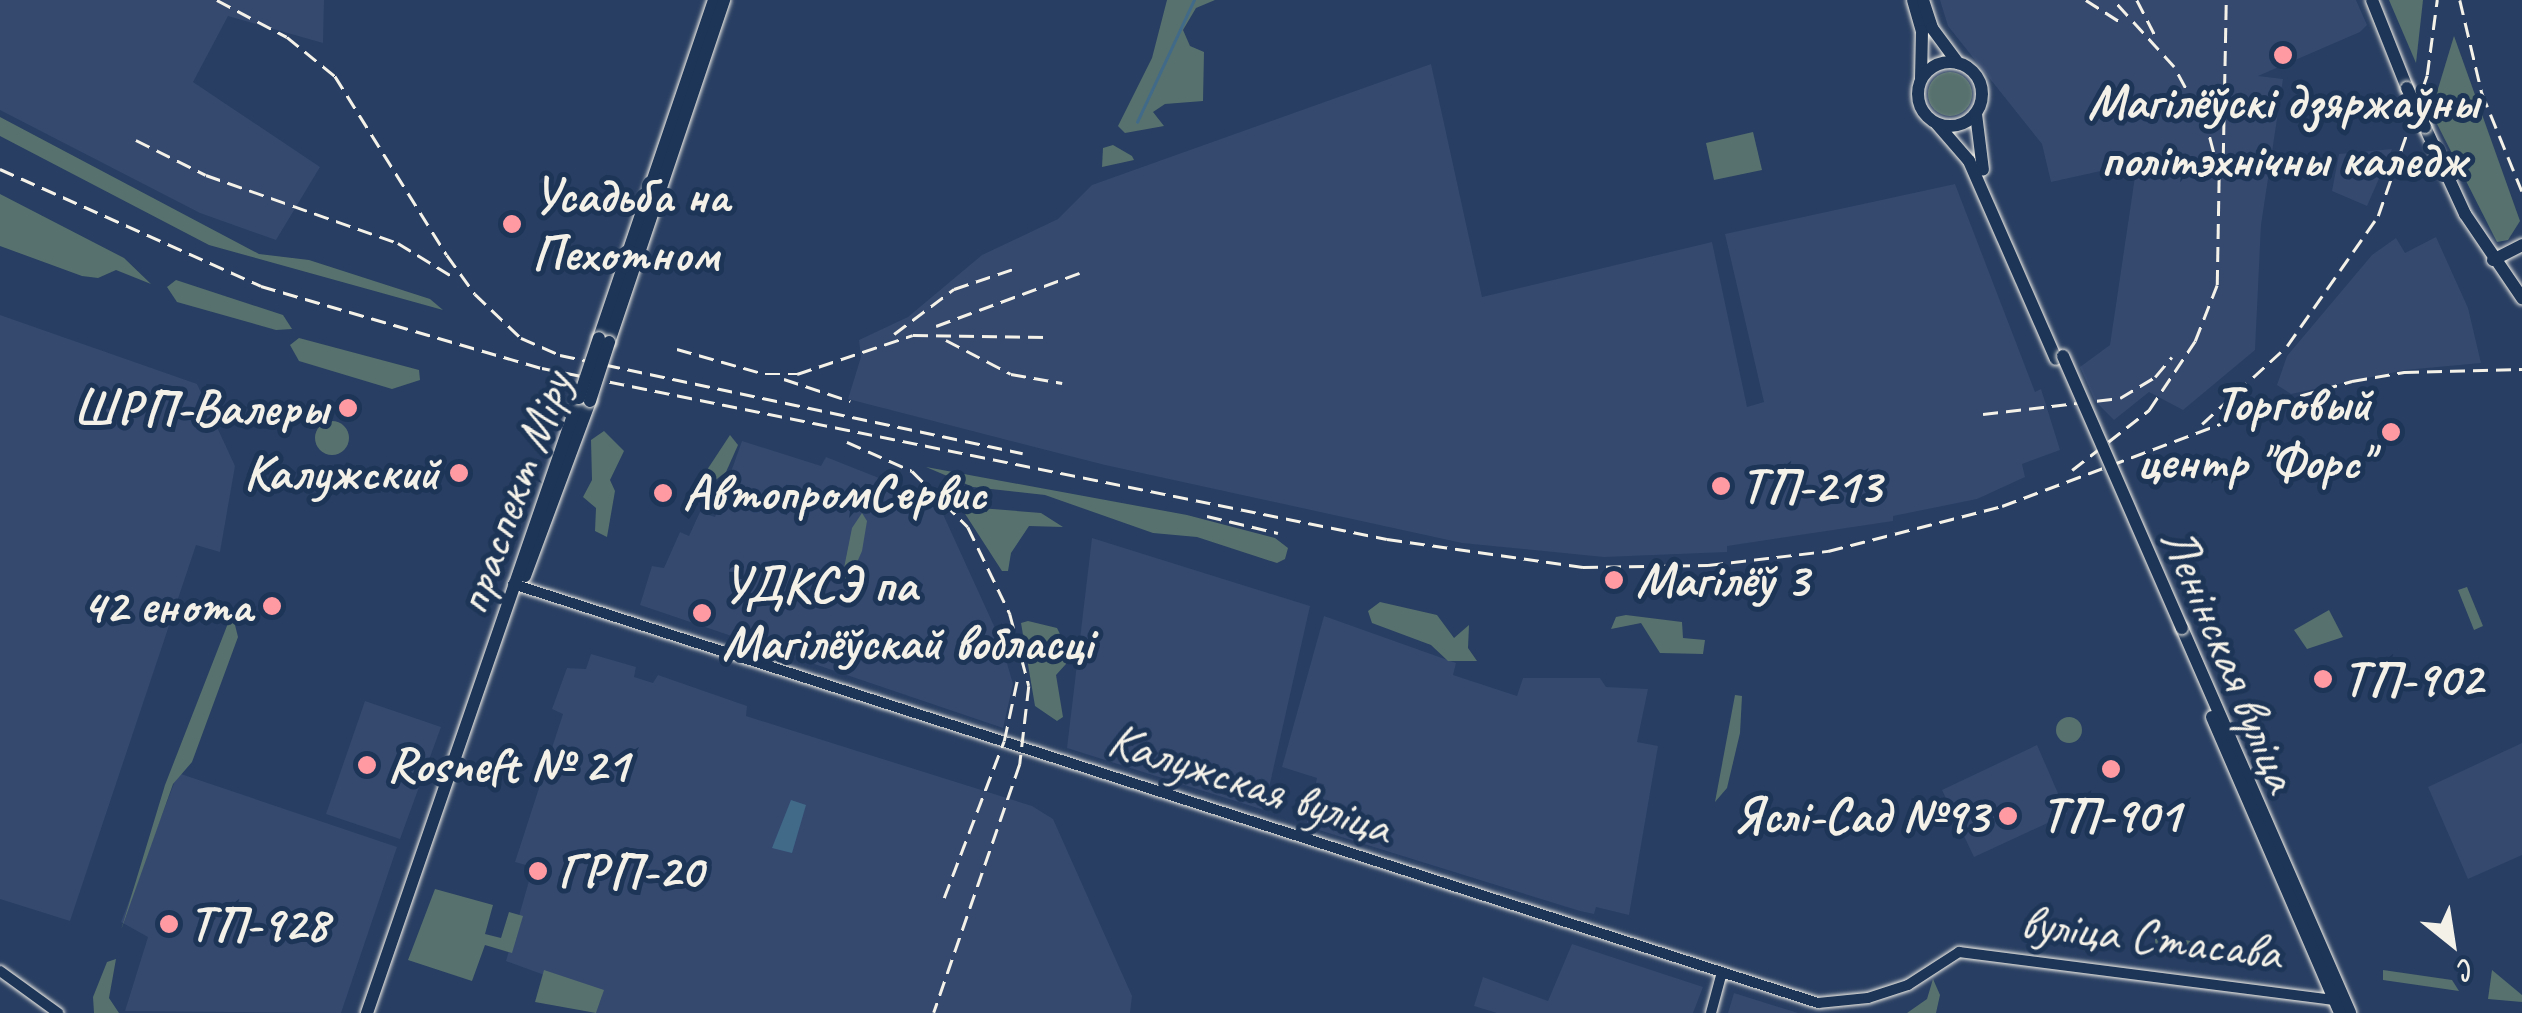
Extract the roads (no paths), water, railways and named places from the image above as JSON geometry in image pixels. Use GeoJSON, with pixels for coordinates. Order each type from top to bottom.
{"type":"FeatureCollection","features":[{"type":"Feature","properties":{"kind":"main road","name":"праспект Міру"},"geometry":{"type":"LineString","coordinates":[[371,1013],[584,400],[714,0]]}},
{"type":"Feature","properties":{"kind":"main road","name":"праспект Міру"},"geometry":{"type":"LineString","coordinates":[[604,340],[724,0]]}},
{"type":"Feature","properties":{"kind":"main road"},"geometry":{"type":"LineString","coordinates":[[1912,0],[1922,31],[1921,110],[1937,124],[1959,126],[1976,114],[1980,83],[1958,63],[1932,28],[1923,0]]}},
{"type":"Feature","properties":{"kind":"main road"},"geometry":{"type":"LineString","coordinates":[[2372,0],[2425,128],[2493,260],[2522,298]]}},
{"type":"Feature","properties":{"kind":"main road"},"geometry":{"type":"LineString","coordinates":[[1921,79],[1937,65],[1958,63]]}},
{"type":"Feature","properties":{"kind":"main road","name":"Ленінская вуліца"},"geometry":{"type":"LineString","coordinates":[[1976,114],[1976,156],[2059,358]]}},
{"type":"Feature","properties":{"kind":"main road","name":"Ленінская вуліца"},"geometry":{"type":"LineString","coordinates":[[1937,124],[1969,160],[2059,358],[2179,629],[2337,1006]]}},
{"type":"Feature","properties":{"kind":"main road"},"geometry":{"type":"LineString","coordinates":[[2493,260],[2522,245]]}},
{"type":"Feature","properties":{"kind":"main road","name":"Ленінская вуліца"},"geometry":{"type":"LineString","coordinates":[[2268,838],[2350,1013]]}},
{"type":"Feature","properties":{"kind":"street","name":"Калужская вуліца"},"geometry":{"type":"LineString","coordinates":[[517,586],[1721,975],[1837,1004],[1908,985],[1959,952]]}},
{"type":"Feature","properties":{"kind":"street","name":"вуліца Стасава"},"geometry":{"type":"LineString","coordinates":[[1959,952],[2337,1006]]}},
{"type":"Feature","properties":{"kind":"street"},"geometry":{"type":"LineString","coordinates":[[0,971],[58,1013]]}},
{"type":"Feature","properties":{"kind":"street"},"geometry":{"type":"LineString","coordinates":[[1711,1013],[1721,975]]}},
{"type":"Feature","properties":{"kind":"waterway"},"geometry":{"type":"LineString","coordinates":[[1137,122],[1194,0]]}},
{"type":"Feature","properties":{"kind":"railway"},"geometry":{"type":"LineString","coordinates":[[217,0],[287,37],[335,76],[447,255],[475,294],[521,338],[560,355],[1023,453]]}},
{"type":"Feature","properties":{"kind":"railway"},"geometry":{"type":"LineString","coordinates":[[2086,0],[2122,23]]}},
{"type":"Feature","properties":{"kind":"railway"},"geometry":{"type":"LineString","coordinates":[[2072,470],[2149,410],[2195,341],[2217,285],[2219,174],[2207,128],[2174,67],[2113,0]]}},
{"type":"Feature","properties":{"kind":"railway"},"geometry":{"type":"LineString","coordinates":[[2137,0],[2156,37]]}},
{"type":"Feature","properties":{"kind":"railway"},"geometry":{"type":"LineString","coordinates":[[2223,158],[2226,0]]}},
{"type":"Feature","properties":{"kind":"railway"},"geometry":{"type":"LineString","coordinates":[[2202,424],[2287,346],[2378,216],[2427,75],[2437,0]]}},
{"type":"Feature","properties":{"kind":"railway"},"geometry":{"type":"LineString","coordinates":[[2460,0],[2482,93],[2522,191]]}},
{"type":"Feature","properties":{"kind":"railway"},"geometry":{"type":"LineString","coordinates":[[136,140],[206,175],[398,243],[455,278]]}},
{"type":"Feature","properties":{"kind":"railway"},"geometry":{"type":"LineString","coordinates":[[0,169],[261,286],[542,368],[1387,539],[1583,567],[1708,565],[1828,551],[2002,506],[2278,402],[2352,381],[2404,372],[2522,369]]}},
{"type":"Feature","properties":{"kind":"railway"},"geometry":{"type":"LineString","coordinates":[[894,334],[954,289],[1013,269]]}},
{"type":"Feature","properties":{"kind":"railway"},"geometry":{"type":"LineString","coordinates":[[936,326],[1079,273]]}},
{"type":"Feature","properties":{"kind":"railway"},"geometry":{"type":"LineString","coordinates":[[677,349],[765,374],[797,374],[913,335],[1046,337]]}},
{"type":"Feature","properties":{"kind":"railway"},"geometry":{"type":"LineString","coordinates":[[946,340],[1011,374],[1062,383]]}},
{"type":"Feature","properties":{"kind":"railway"},"geometry":{"type":"LineString","coordinates":[[1983,414],[2120,398],[2155,377],[2172,357]]}},
{"type":"Feature","properties":{"kind":"railway"},"geometry":{"type":"LineString","coordinates":[[784,379],[850,401]]}},
{"type":"Feature","properties":{"kind":"railway"},"geometry":{"type":"LineString","coordinates":[[847,442],[912,471],[968,527],[1010,614],[1029,686],[1020,764],[934,1013]]}},
{"type":"Feature","properties":{"kind":"railway"},"geometry":{"type":"LineString","coordinates":[[1207,516],[1278,533]]}},
{"type":"Feature","properties":{"kind":"railway"},"geometry":{"type":"LineString","coordinates":[[944,898],[1004,741],[1017,681]]}},
{"type":"Feature","properties":{"kind":"place","name":"Магілёўскі дзяржаўны політэхнічны каледж"},"geometry":{"type":"Point","coordinates":[2283,55]}},
{"type":"Feature","properties":{"kind":"place","name":"Усадьба на Пехотном"},"geometry":{"type":"Point","coordinates":[512,224]}},
{"type":"Feature","properties":{"kind":"place","name":"ШРП-Валеры"},"geometry":{"type":"Point","coordinates":[348,408]}},
{"type":"Feature","properties":{"kind":"place","name":"Торговый центр \"Форс\""},"geometry":{"type":"Point","coordinates":[2391,432]}},
{"type":"Feature","properties":{"kind":"place","name":"Калужский"},"geometry":{"type":"Point","coordinates":[459,473]}},
{"type":"Feature","properties":{"kind":"place","name":"ТП-213"},"geometry":{"type":"Point","coordinates":[1721,486]}},
{"type":"Feature","properties":{"kind":"place","name":"АвтопромСервис"},"geometry":{"type":"Point","coordinates":[663,493]}},
{"type":"Feature","properties":{"kind":"place","name":"Магілёў 3"},"geometry":{"type":"Point","coordinates":[1614,580]}},
{"type":"Feature","properties":{"kind":"place","name":"42 енота"},"geometry":{"type":"Point","coordinates":[272,606]}},
{"type":"Feature","properties":{"kind":"place","name":"УДКСЭ па Магілёўскай вобласці"},"geometry":{"type":"Point","coordinates":[702,613]}},
{"type":"Feature","properties":{"kind":"place","name":"ТП-902"},"geometry":{"type":"Point","coordinates":[2323,679]}},
{"type":"Feature","properties":{"kind":"place","name":"Rosneft № 21"},"geometry":{"type":"Point","coordinates":[367,765]}},
{"type":"Feature","properties":{"kind":"place","name":"ТП-901"},"geometry":{"type":"Point","coordinates":[2111,769]}},
{"type":"Feature","properties":{"kind":"place","name":"Яслі-Сад №93"},"geometry":{"type":"Point","coordinates":[2008,816]}},
{"type":"Feature","properties":{"kind":"place","name":"ГРП-20"},"geometry":{"type":"Point","coordinates":[538,871]}},
{"type":"Feature","properties":{"kind":"place","name":"ТП-928"},"geometry":{"type":"Point","coordinates":[169,924]}}]}
